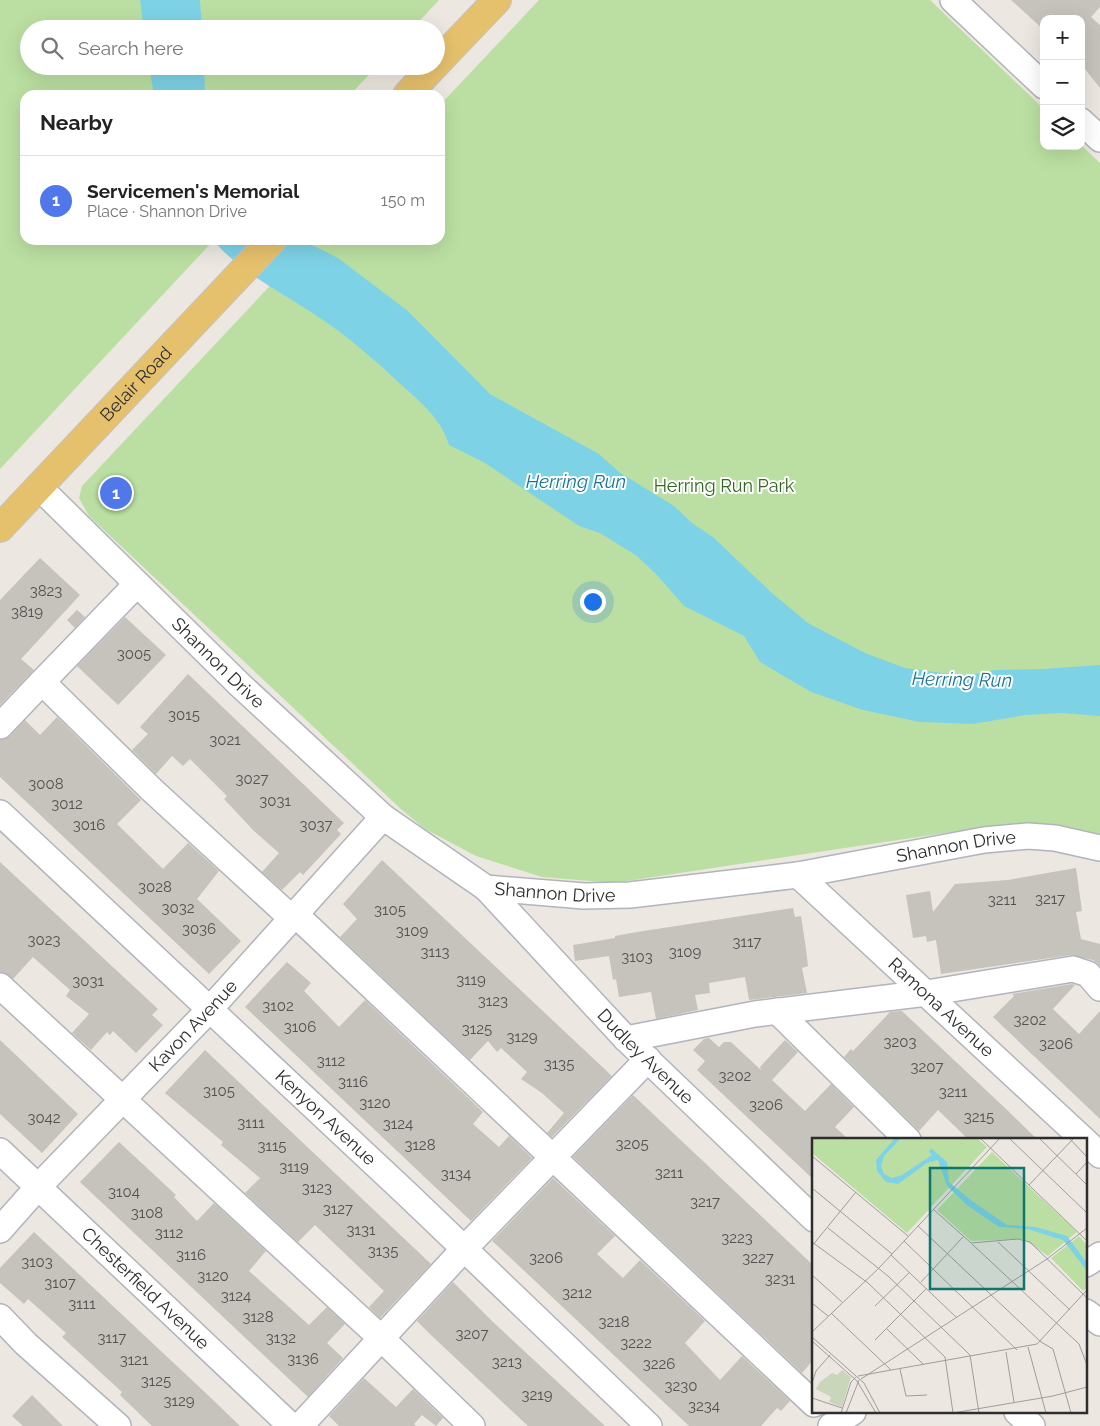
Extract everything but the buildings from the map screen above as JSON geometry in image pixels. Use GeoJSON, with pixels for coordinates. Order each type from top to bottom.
{"type":"FeatureCollection","features":[{"type":"Feature","properties":{"kind":"main road"},"geometry":{"type":"LineString","coordinates":[[445,55],[497,0]]}},
{"type":"Feature","properties":{"kind":"main road"},"geometry":{"type":"LineString","coordinates":[[412,90],[426,75]]}},
{"type":"Feature","properties":{"kind":"main road","name":"Belair Road"},"geometry":{"type":"LineString","coordinates":[[0,528],[267,245]]}},
{"type":"Feature","properties":{"kind":"street"},"geometry":{"type":"LineString","coordinates":[[953,0],[1040,82]]}},
{"type":"Feature","properties":{"kind":"street"},"geometry":{"type":"LineString","coordinates":[[1085,125],[1100,139]]}},
{"type":"Feature","properties":{"kind":"street","name":"Shannon Drive"},"geometry":{"type":"LineString","coordinates":[[39,487],[240,685],[383,817],[486,888],[584,896],[630,895],[798,874],[984,840],[1055,838],[1100,848]]}},
{"type":"Feature","properties":{"kind":"street"},"geometry":{"type":"LineString","coordinates":[[0,726],[137,584]]}},
{"type":"Feature","properties":{"kind":"street"},"geometry":{"type":"LineString","coordinates":[[42,682],[152,790],[286,913],[296,915],[812,1402]]}},
{"type":"Feature","properties":{"kind":"street","name":"Kenyon Avenue"},"geometry":{"type":"LineString","coordinates":[[0,813],[650,1426]]}},
{"type":"Feature","properties":{"kind":"street","name":"Kavon Avenue"},"geometry":{"type":"LineString","coordinates":[[0,1230],[38,1187],[210,1009],[383,817]]}},
{"type":"Feature","properties":{"kind":"street","name":"Ramona Avenue"},"geometry":{"type":"LineString","coordinates":[[798,874],[1082,1138]]}},
{"type":"Feature","properties":{"kind":"street","name":"Dudley Avenue"},"geometry":{"type":"LineString","coordinates":[[486,888],[626,1039],[812,1217]]}},
{"type":"Feature","properties":{"kind":"street"},"geometry":{"type":"LineString","coordinates":[[626,1039],[777,1011],[927,993],[1073,969],[1088,974],[1100,988]]}},
{"type":"Feature","properties":{"kind":"street"},"geometry":{"type":"LineString","coordinates":[[0,986],[381,1338],[472,1426]]}},
{"type":"Feature","properties":{"kind":"street"},"geometry":{"type":"LineString","coordinates":[[777,1011],[906,1138]]}},
{"type":"Feature","properties":{"kind":"street"},"geometry":{"type":"LineString","coordinates":[[300,1426],[464,1249],[648,1059]]}},
{"type":"Feature","properties":{"kind":"street","name":"Ramona Avenue"},"geometry":{"type":"LineString","coordinates":[[1088,1144],[1100,1155]]}},
{"type":"Feature","properties":{"kind":"street","name":"Chesterfield Avenue"},"geometry":{"type":"LineString","coordinates":[[0,1151],[291,1426]]}},
{"type":"Feature","properties":{"kind":"street"},"geometry":{"type":"LineString","coordinates":[[1088,1263],[1100,1255]]}},
{"type":"Feature","properties":{"kind":"street"},"geometry":{"type":"LineString","coordinates":[[1088,1314],[1100,1323]]}},
{"type":"Feature","properties":{"kind":"street"},"geometry":{"type":"LineString","coordinates":[[0,1317],[26,1344],[118,1426]]}},
{"type":"Feature","properties":{"kind":"street"},"geometry":{"type":"LineString","coordinates":[[1019,1414],[1032,1426]]}},
{"type":"Feature","properties":{"kind":"green space"},"geometry":{"type":"Polygon","coordinates":[[[0,0],[439,0],[420,20],[20,20],[20,75],[369,75],[355,90],[20,90],[20,245],[209,245],[0,469],[0,0]]]}},
{"type":"Feature","properties":{"kind":"green space","name":"Herring Run Park"},"geometry":{"type":"Polygon","coordinates":[[[539,0],[930,0],[1040,105],[1040,150],[1085,149],[1100,163],[1100,834],[1032,824],[991,826],[614,883],[542,877],[476,856],[425,829],[402,810],[89,516],[79,498],[82,486],[308,245],[445,245],[445,100],[539,0]]]}},
{"type":"Feature","properties":{"kind":"water"},"geometry":{"type":"Polygon","coordinates":[[[140,0],[200,0],[201,20],[143,20],[140,0]]]}},
{"type":"Feature","properties":{"kind":"water"},"geometry":{"type":"Polygon","coordinates":[[[151,75],[204,75],[205,90],[153,90],[151,75]]]}},
{"type":"Feature","properties":{"kind":"water","name":"Herring Run"},"geometry":{"type":"Polygon","coordinates":[[[218,245],[312,245],[338,258],[408,311],[490,394],[599,454],[619,472],[674,506],[692,523],[713,537],[773,594],[808,623],[865,653],[905,668],[965,676],[995,670],[1100,665],[1100,716],[1062,713],[1025,715],[973,724],[920,722],[863,710],[811,692],[760,662],[744,636],[684,606],[658,576],[637,556],[600,533],[579,526],[485,463],[449,445],[442,428],[432,414],[373,359],[326,322],[261,281],[218,245]]]}},
{"type":"Feature","properties":{"kind":"place","name":"Servicemen's Memorial"},"geometry":{"type":"Point","coordinates":[116,493]}}]}
